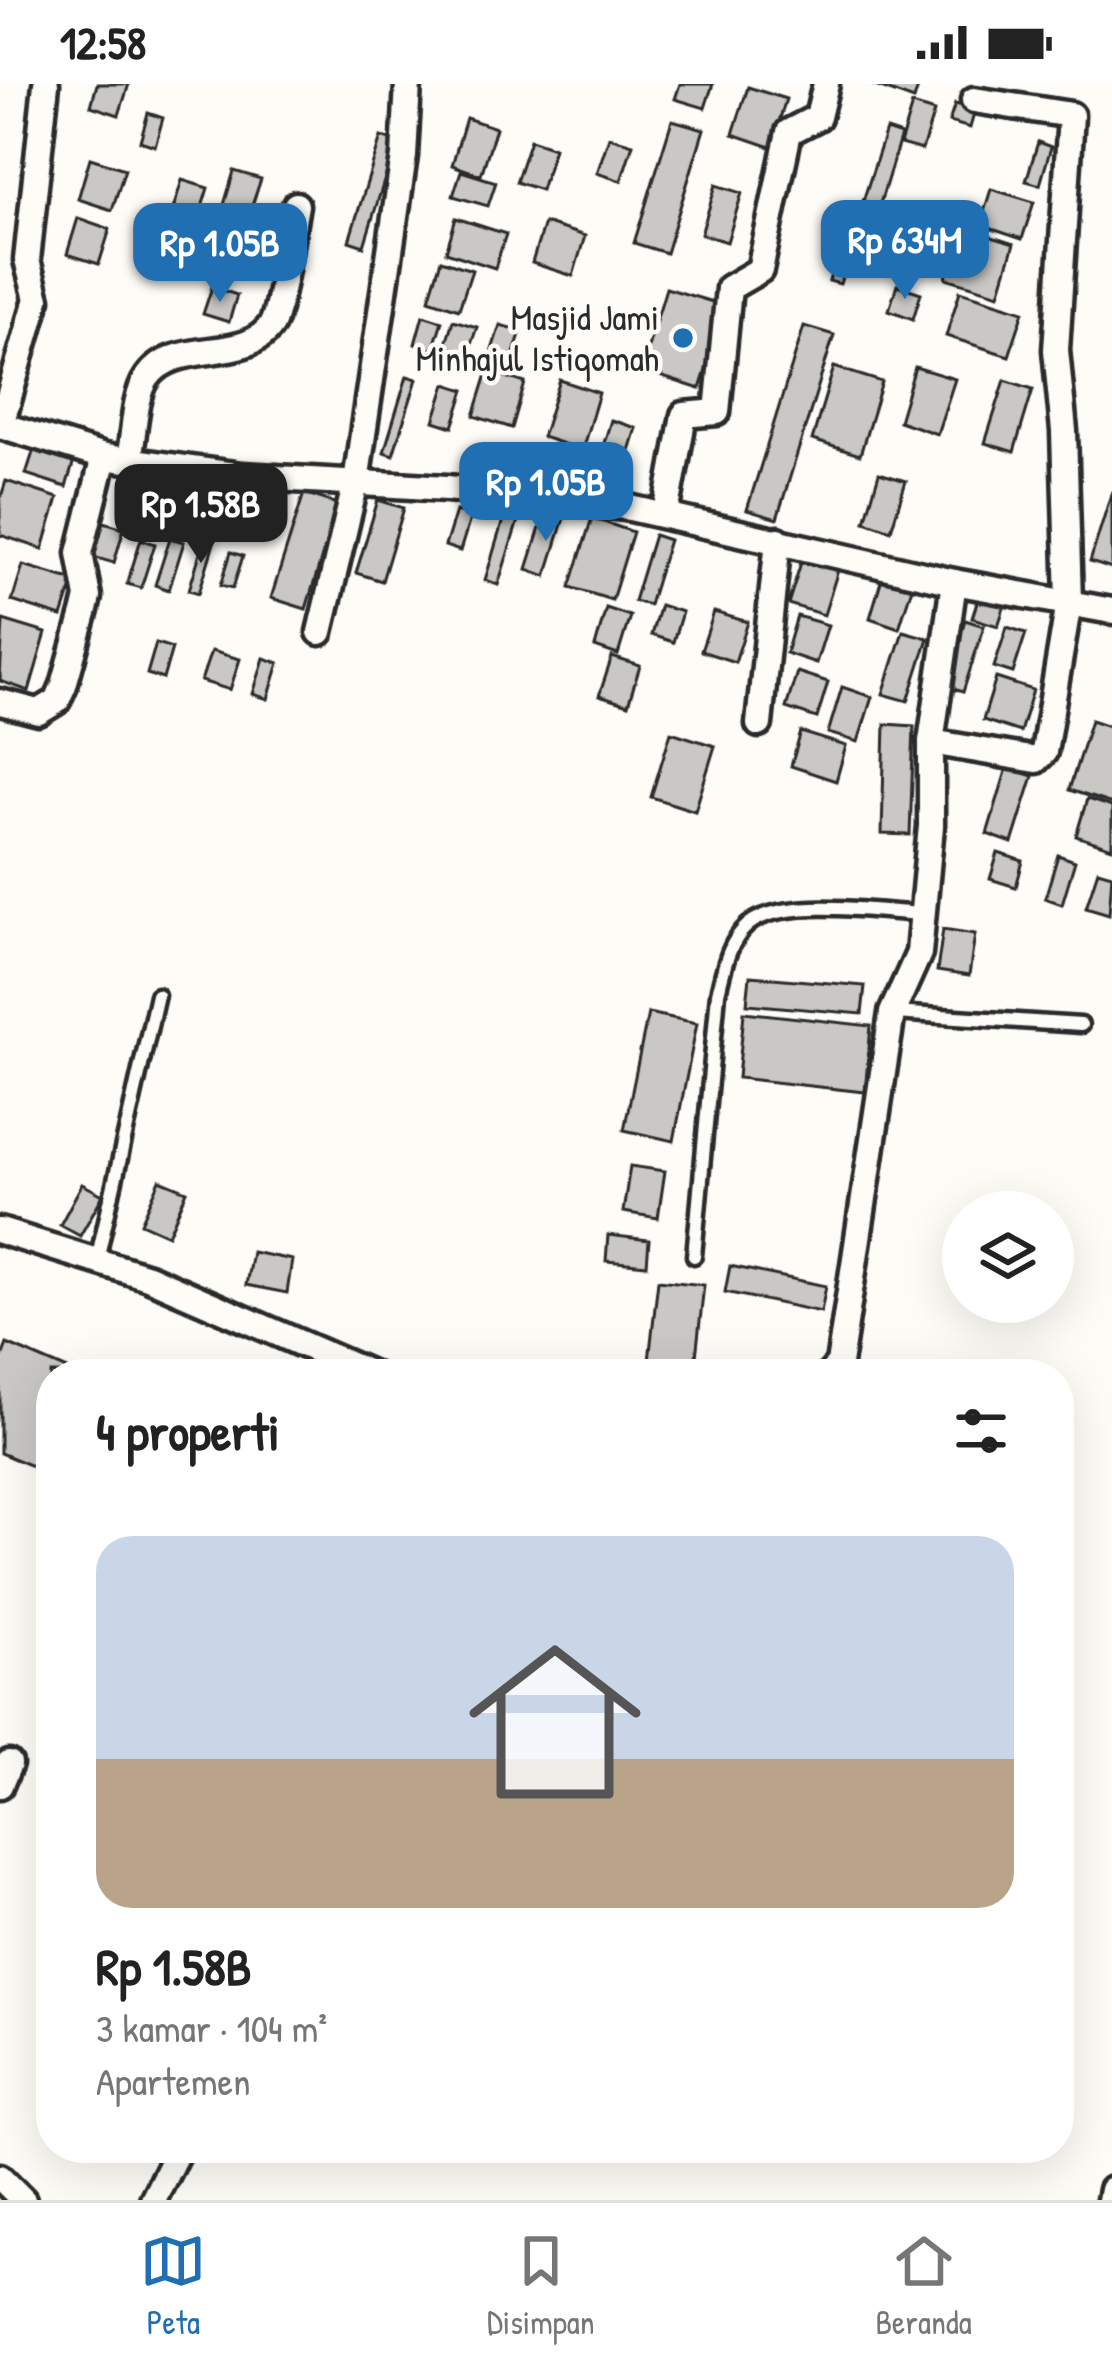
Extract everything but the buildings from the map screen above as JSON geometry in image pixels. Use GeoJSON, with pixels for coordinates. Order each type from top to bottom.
{"type":"FeatureCollection","features":[{"type":"Feature","properties":{"kind":"street"},"geometry":{"type":"LineString","coordinates":[[46,84],[28,260],[37,298],[0,425],[117,458],[242,476],[469,490],[666,514],[954,582],[1112,611]]}},
{"type":"Feature","properties":{"kind":"street"},"geometry":{"type":"LineString","coordinates":[[320,632],[356,482],[404,156],[408,84]]}},
{"type":"Feature","properties":{"kind":"street"},"geometry":{"type":"LineString","coordinates":[[666,514],[684,415],[717,412],[729,288],[760,270],[789,132],[818,117],[826,84]]}},
{"type":"Feature","properties":{"kind":"street"},"geometry":{"type":"LineString","coordinates":[[931,742],[1036,760],[1044,752],[1070,602],[1056,350],[1071,115],[974,100]]}},
{"type":"Feature","properties":{"kind":"street"},"geometry":{"type":"LineString","coordinates":[[0,702],[39,712],[57,701],[88,598],[80,553],[145,379],[162,364],[205,350],[251,343],[272,323],[296,205]]}},
{"type":"Feature","properties":{"kind":"street"},"geometry":{"type":"LineString","coordinates":[[2,253],[28,260]]}},
{"type":"Feature","properties":{"kind":"street"},"geometry":{"type":"LineString","coordinates":[[759,724],[778,540]]}},
{"type":"Feature","properties":{"kind":"street"},"geometry":{"type":"LineString","coordinates":[[840,1359],[892,1013],[917,962],[931,826],[931,742],[954,582]]}},
{"type":"Feature","properties":{"kind":"street"},"geometry":{"type":"LineString","coordinates":[[0,1231],[148,1277],[336,1359]]}},
{"type":"Feature","properties":{"kind":"street"},"geometry":{"type":"LineString","coordinates":[[153,2200],[172,2163]]}},
{"type":"Feature","properties":{"kind":"street"},"geometry":{"type":"LineString","coordinates":[[0,2176],[23,2200]]}},
{"type":"Feature","properties":{"kind":"street"},"geometry":{"type":"LineString","coordinates":[[1110,2200],[1112,2190]]}},
{"type":"Feature","properties":{"kind":"lane"},"geometry":{"type":"LineString","coordinates":[[694,1256],[718,993],[738,935],[748,924],[775,912],[820,909],[924,914]]}},
{"type":"Feature","properties":{"kind":"lane"},"geometry":{"type":"LineString","coordinates":[[97,1262],[157,995]]}},
{"type":"Feature","properties":{"kind":"lane"},"geometry":{"type":"LineString","coordinates":[[892,1013],[1081,1024]]}},
{"type":"Feature","properties":{"kind":"place","name":"Masjid Jami Minhajul Istiqomah"},"geometry":{"type":"Point","coordinates":[683,338]}}]}
